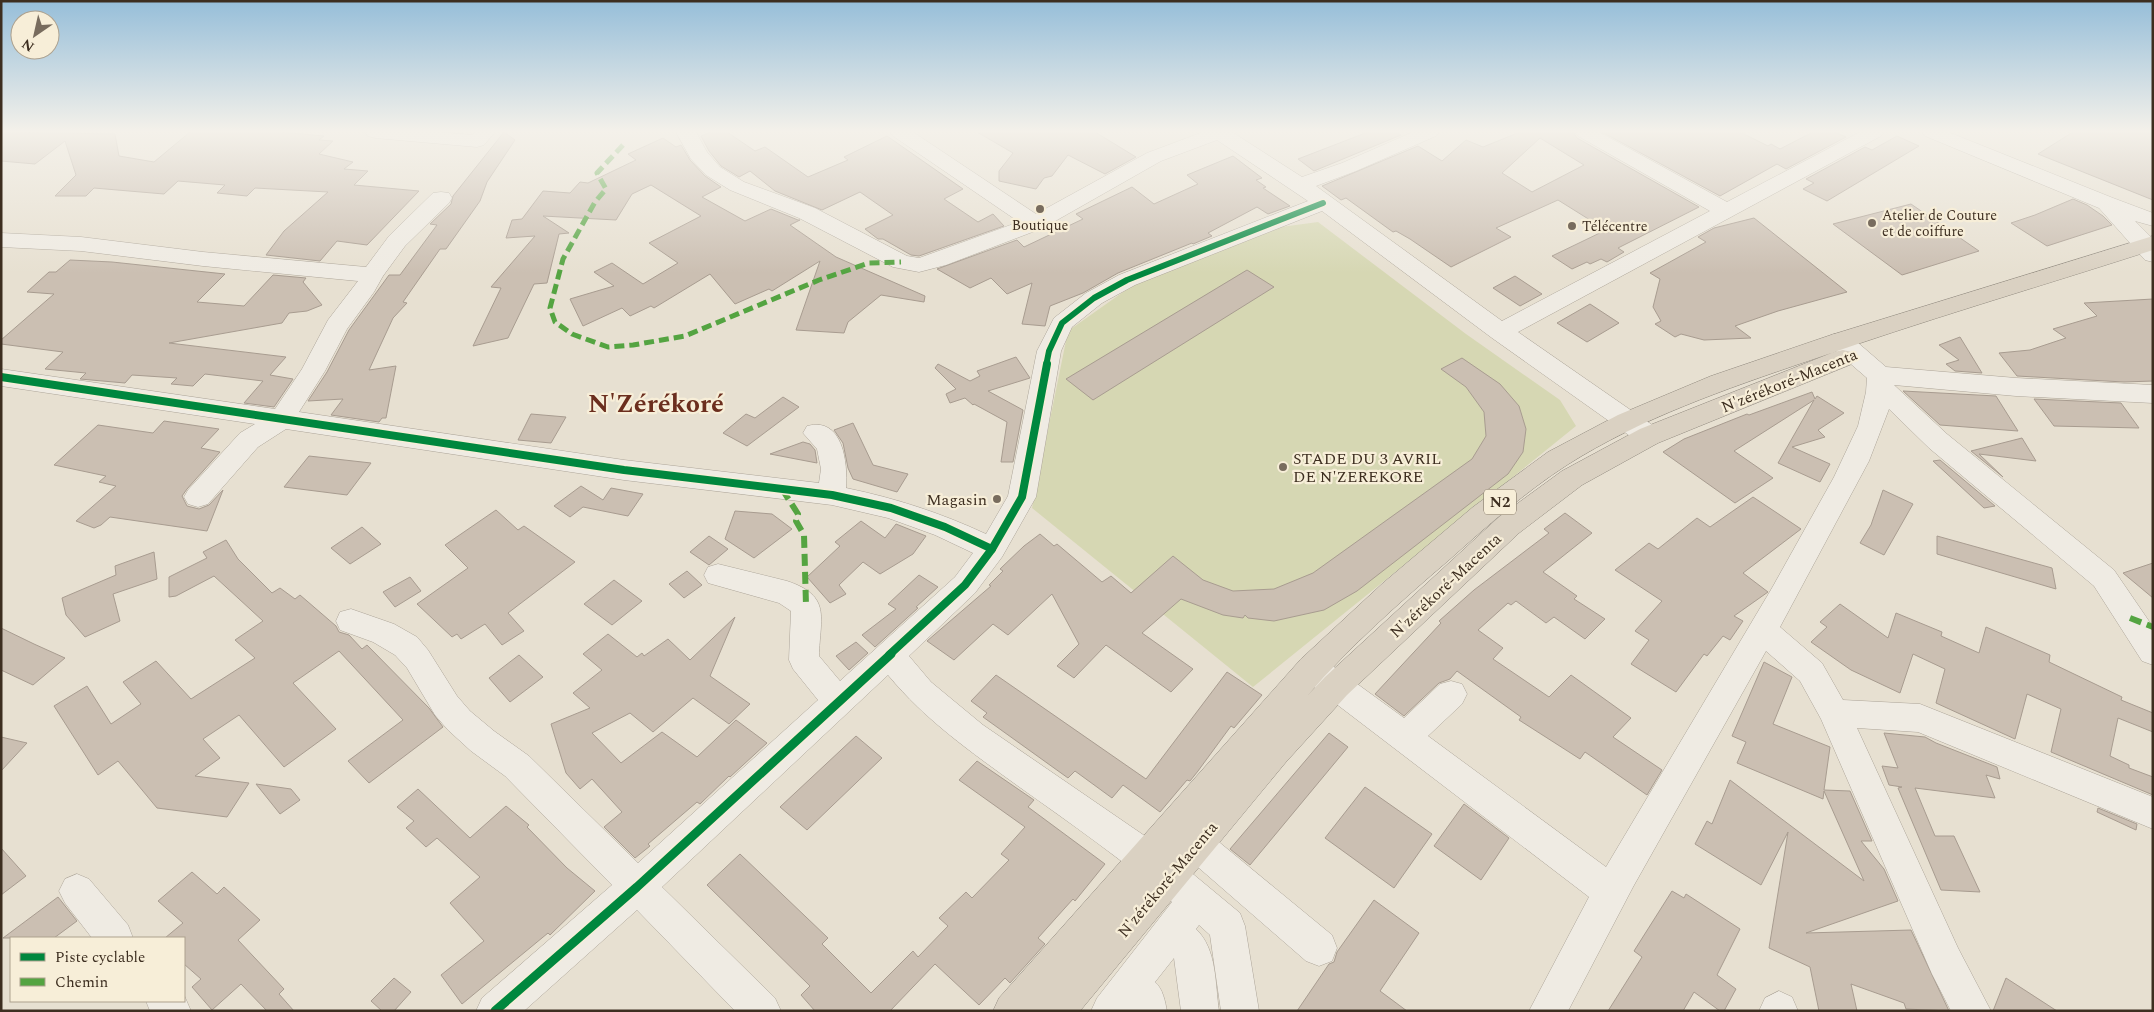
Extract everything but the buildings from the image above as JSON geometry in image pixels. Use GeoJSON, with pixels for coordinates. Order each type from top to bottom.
{"type":"FeatureCollection","features":[{"type":"Feature","properties":{"kind":"highway","name":"N'zérékoré-Macenta"},"geometry":{"type":"LineString","coordinates":[[1055,1011],[1158,866],[1196,844],[1275,752],[1324,677],[1509,525],[1638,428],[1848,347],[2151,244]]}},
{"type":"Feature","properties":{"kind":"highway","name":"N2"},"geometry":{"type":"LineString","coordinates":[[1012,1011],[1158,866],[1324,677]]}},
{"type":"Feature","properties":{"kind":"street"},"geometry":{"type":"LineString","coordinates":[[727,179],[738,186],[807,213],[900,262],[919,265],[938,260],[1035,223],[1114,179]]}},
{"type":"Feature","properties":{"kind":"street"},"geometry":{"type":"LineString","coordinates":[[970,179],[1035,223]]}},
{"type":"Feature","properties":{"kind":"street"},"geometry":{"type":"LineString","coordinates":[[1291,179],[1500,332],[1638,428]]}},
{"type":"Feature","properties":{"kind":"street"},"geometry":{"type":"LineString","coordinates":[[1300,185],[1316,179]]}},
{"type":"Feature","properties":{"kind":"street"},"geometry":{"type":"LineString","coordinates":[[1669,179],[1725,210]]}},
{"type":"Feature","properties":{"kind":"street"},"geometry":{"type":"LineString","coordinates":[[1500,332],[1784,179]]}},
{"type":"Feature","properties":{"kind":"street"},"geometry":{"type":"LineString","coordinates":[[2047,179],[2105,203],[2151,244]]}},
{"type":"Feature","properties":{"kind":"street"},"geometry":{"type":"LineString","coordinates":[[198,497],[250,440],[281,420],[313,371],[336,326],[366,287],[372,275],[397,241],[441,198]]}},
{"type":"Feature","properties":{"kind":"street"},"geometry":{"type":"LineString","coordinates":[[495,1011],[637,888],[965,585],[992,549],[1022,497],[1049,352],[1062,323],[1094,298],[1127,280],[1323,203]]}},
{"type":"Feature","properties":{"kind":"street"},"geometry":{"type":"LineString","coordinates":[[1,240],[81,244],[372,275]]}},
{"type":"Feature","properties":{"kind":"street"},"geometry":{"type":"LineString","coordinates":[[1848,347],[1938,441],[2104,578],[2153,652]]}},
{"type":"Feature","properties":{"kind":"street"},"geometry":{"type":"LineString","coordinates":[[1,377],[624,470],[832,495],[891,508],[945,527],[992,549]]}},
{"type":"Feature","properties":{"kind":"street"},"geometry":{"type":"LineString","coordinates":[[1880,381],[2153,394]]}},
{"type":"Feature","properties":{"kind":"street"},"geometry":{"type":"LineString","coordinates":[[1554,1008],[1610,891],[1817,534],[1857,457],[1873,418],[1880,381]]}},
{"type":"Feature","properties":{"kind":"street"},"geometry":{"type":"LineString","coordinates":[[816,433],[829,445],[834,469],[832,495]]}},
{"type":"Feature","properties":{"kind":"street"},"geometry":{"type":"LineString","coordinates":[[718,575],[787,593],[806,605],[804,660],[838,702]]}},
{"type":"Feature","properties":{"kind":"street"},"geometry":{"type":"LineString","coordinates":[[351,621],[393,637],[411,650],[432,685],[452,712],[475,735],[517,766],[762,1011]]}},
{"type":"Feature","properties":{"kind":"street"},"geometry":{"type":"LineString","coordinates":[[1763,630],[1811,672],[1834,713],[1945,961],[1972,1011]]}},
{"type":"Feature","properties":{"kind":"street"},"geometry":{"type":"LineString","coordinates":[[890,655],[920,691],[972,735],[1158,866],[1227,926],[1240,1011]]}},
{"type":"Feature","properties":{"kind":"street"},"geometry":{"type":"LineString","coordinates":[[1324,677],[1610,891]]}},
{"type":"Feature","properties":{"kind":"street"},"geometry":{"type":"LineString","coordinates":[[1406,737],[1451,694]]}},
{"type":"Feature","properties":{"kind":"street"},"geometry":{"type":"LineString","coordinates":[[1834,713],[1920,718],[2153,813]]}},
{"type":"Feature","properties":{"kind":"street"},"geometry":{"type":"LineString","coordinates":[[1196,844],[1319,948]]}},
{"type":"Feature","properties":{"kind":"street"},"geometry":{"type":"LineString","coordinates":[[78,891],[114,937]]}},
{"type":"Feature","properties":{"kind":"street"},"geometry":{"type":"LineString","coordinates":[[1130,1002],[1173,931],[1197,900]]}},
{"type":"Feature","properties":{"kind":"street"},"geometry":{"type":"LineString","coordinates":[[1173,931],[1193,951],[1200,1011]]}},
{"type":"Feature","properties":{"kind":"green space","name":"STADE DU 3 AVRIL DE N'ZEREKORE"},"geometry":{"type":"Polygon","coordinates":[[[1318,222],[1466,334],[1560,400],[1576,426],[1253,687],[1032,508],[1068,331],[1133,285],[1281,227],[1318,222]]]}},
{"type":"Feature","properties":{"kind":"marked path"},"geometry":{"type":"LineString","coordinates":[[601,179],[606,189],[595,202],[563,259],[550,308],[555,322],[572,334],[608,347],[633,345],[685,336],[819,280],[869,263],[901,262]]}},
{"type":"Feature","properties":{"kind":"marked path"},"geometry":{"type":"LineString","coordinates":[[782,489],[798,514],[796,521],[804,535],[806,605]]}},
{"type":"Feature","properties":{"kind":"marked path"},"geometry":{"type":"LineString","coordinates":[[2130,618],[2153,627]]}},
{"type":"Feature","properties":{"kind":"cycle path"},"geometry":{"type":"LineString","coordinates":[[495,1011],[637,887],[965,585],[992,549],[1022,497],[1049,351],[1062,323],[1094,298],[1127,280],[1323,203]]}},
{"type":"Feature","properties":{"kind":"cycle path"},"geometry":{"type":"LineString","coordinates":[[1,377],[624,470],[832,495],[891,508],[945,527],[992,549]]}},
{"type":"Feature","properties":{"kind":"place","name":"Boutique"},"geometry":{"type":"Point","coordinates":[1040,209]}},
{"type":"Feature","properties":{"kind":"place","name":"Atelier de Couture et de coiffure"},"geometry":{"type":"Point","coordinates":[1872,223]}},
{"type":"Feature","properties":{"kind":"place","name":"Télécentre"},"geometry":{"type":"Point","coordinates":[1572,226]}},
{"type":"Feature","properties":{"kind":"place","name":"STADE DU 3 AVRIL DE N'ZEREKORE"},"geometry":{"type":"Point","coordinates":[1283,467]}},
{"type":"Feature","properties":{"kind":"place","name":"Magasin"},"geometry":{"type":"Point","coordinates":[997,499]}},
{"type":"Feature","properties":{"kind":"district","name":"N'Zérékoré"},"geometry":{"type":"Point","coordinates":[656,403]}}]}
